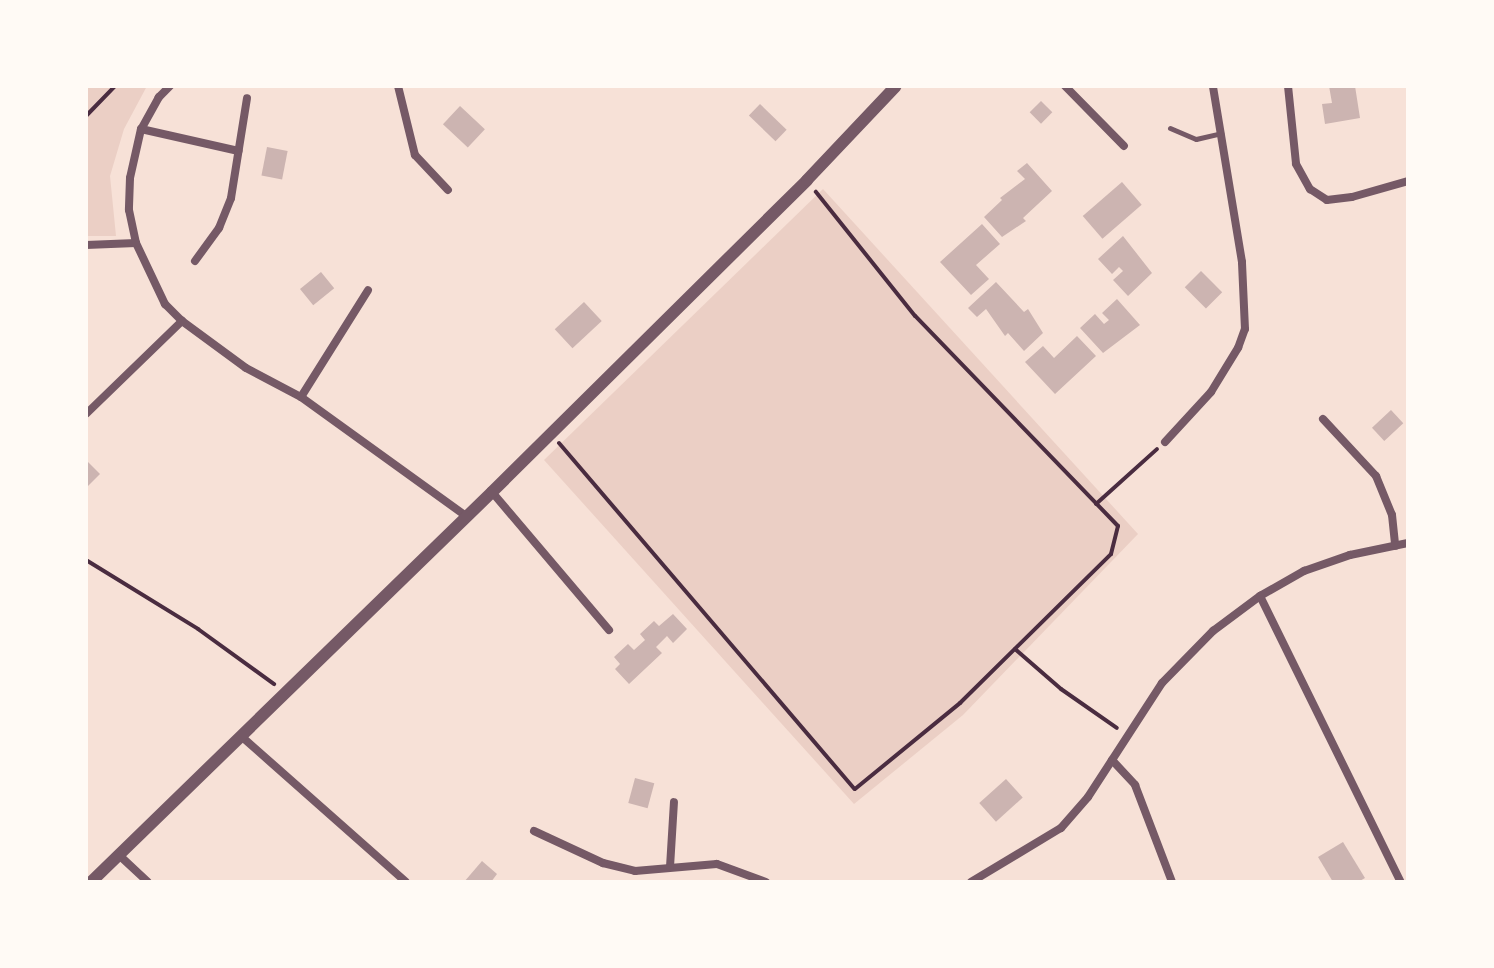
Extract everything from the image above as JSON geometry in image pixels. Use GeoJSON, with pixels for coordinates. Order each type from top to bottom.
{"type":"FeatureCollection","features":[{"type":"Feature","properties":{"kind":"street"},"geometry":{"type":"LineString","coordinates":[[170,86],[141,129],[130,178],[129,210],[136,243],[165,304],[182,321],[246,368],[301,397],[466,516]]}},
{"type":"Feature","properties":{"kind":"street"},"geometry":{"type":"LineString","coordinates":[[398,86],[415,155],[448,190]]}},
{"type":"Feature","properties":{"kind":"street"},"geometry":{"type":"LineString","coordinates":[[91,882],[492,492],[807,180],[896,86]]}},
{"type":"Feature","properties":{"kind":"street"},"geometry":{"type":"LineString","coordinates":[[1065,86],[1124,146]]}},
{"type":"Feature","properties":{"kind":"street"},"geometry":{"type":"LineString","coordinates":[[1165,442],[1211,392],[1238,348],[1245,329],[1242,262],[1213,86]]}},
{"type":"Feature","properties":{"kind":"street"},"geometry":{"type":"LineString","coordinates":[[1288,86],[1296,164],[1310,189],[1327,200],[1352,197],[1408,181]]}},
{"type":"Feature","properties":{"kind":"street"},"geometry":{"type":"LineString","coordinates":[[195,261],[219,228],[231,198],[247,98]]}},
{"type":"Feature","properties":{"kind":"street"},"geometry":{"type":"LineString","coordinates":[[141,129],[239,151]]}},
{"type":"Feature","properties":{"kind":"street"},"geometry":{"type":"LineString","coordinates":[[86,245],[136,243]]}},
{"type":"Feature","properties":{"kind":"street"},"geometry":{"type":"LineString","coordinates":[[301,397],[368,290]]}},
{"type":"Feature","properties":{"kind":"street"},"geometry":{"type":"LineString","coordinates":[[86,414],[182,321]]}},
{"type":"Feature","properties":{"kind":"street"},"geometry":{"type":"LineString","coordinates":[[1323,419],[1376,476],[1392,515],[1395,546]]}},
{"type":"Feature","properties":{"kind":"street"},"geometry":{"type":"LineString","coordinates":[[492,492],[609,630]]}},
{"type":"Feature","properties":{"kind":"street"},"geometry":{"type":"LineString","coordinates":[[971,882],[1061,828],[1088,797],[1126,734],[1162,683],[1213,631],[1260,596],[1304,571],[1350,555],[1408,543]]}},
{"type":"Feature","properties":{"kind":"street"},"geometry":{"type":"LineString","coordinates":[[1260,596],[1401,882]]}},
{"type":"Feature","properties":{"kind":"street"},"geometry":{"type":"LineString","coordinates":[[241,736],[406,882]]}},
{"type":"Feature","properties":{"kind":"street"},"geometry":{"type":"LineString","coordinates":[[1112,760],[1135,785],[1172,882]]}},
{"type":"Feature","properties":{"kind":"street"},"geometry":{"type":"LineString","coordinates":[[670,867],[674,802]]}},
{"type":"Feature","properties":{"kind":"street"},"geometry":{"type":"LineString","coordinates":[[534,831],[603,863],[635,871],[717,864],[766,882]]}},
{"type":"Feature","properties":{"kind":"street"},"geometry":{"type":"LineString","coordinates":[[120,856],[148,882]]}},
{"type":"Feature","properties":{"kind":"lane"},"geometry":{"type":"LineString","coordinates":[[1170,128],[1196,139],[1221,133]]}},
{"type":"Feature","properties":{"kind":"path"},"geometry":{"type":"LineString","coordinates":[[86,116],[115,86]]}},
{"type":"Feature","properties":{"kind":"path"},"geometry":{"type":"LineString","coordinates":[[550,433],[855,789],[960,703],[1015,649],[1111,554],[1118,526],[915,316],[807,180]]}},
{"type":"Feature","properties":{"kind":"path"},"geometry":{"type":"LineString","coordinates":[[1096,504],[1165,442]]}},
{"type":"Feature","properties":{"kind":"path"},"geometry":{"type":"LineString","coordinates":[[86,560],[198,629],[286,693]]}},
{"type":"Feature","properties":{"kind":"path"},"geometry":{"type":"LineString","coordinates":[[1015,649],[1061,689],[1126,734]]}},
{"type":"Feature","properties":{"kind":"shaded area"},"geometry":{"type":"Polygon","coordinates":[[[86,86],[147,86],[124,129],[110,176],[116,236],[86,236],[86,86]]]}},
{"type":"Feature","properties":{"kind":"shaded area"},"geometry":{"type":"Polygon","coordinates":[[[823,189],[1138,534],[963,715],[854,804],[544,460],[823,189]]]}},
{"type":"Feature","properties":{"kind":"building"},"geometry":{"type":"Polygon","coordinates":[[[1329,86],[1355,86],[1360,118],[1325,124],[1322,104],[1332,103],[1329,86]]]}},
{"type":"Feature","properties":{"kind":"building"},"geometry":{"type":"Polygon","coordinates":[[[1041,101],[1052,112],[1041,124],[1030,112],[1041,101]]]}},
{"type":"Feature","properties":{"kind":"building"},"geometry":{"type":"Polygon","coordinates":[[[760,104],[787,130],[776,141],[749,116],[760,104]]]}},
{"type":"Feature","properties":{"kind":"building"},"geometry":{"type":"Polygon","coordinates":[[[460,106],[485,129],[468,147],[443,124],[460,106]]]}},
{"type":"Feature","properties":{"kind":"building"},"geometry":{"type":"Polygon","coordinates":[[[267,147],[288,151],[282,179],[261,175],[267,147]]]}},
{"type":"Feature","properties":{"kind":"building"},"geometry":{"type":"Polygon","coordinates":[[[1027,163],[1052,191],[1023,218],[1026,221],[1002,237],[984,217],[1002,200],[1000,198],[1025,179],[1017,171],[1027,163]]]}},
{"type":"Feature","properties":{"kind":"building"},"geometry":{"type":"Polygon","coordinates":[[[1122,182],[1142,205],[1102,239],[1083,216],[1122,182]]]}},
{"type":"Feature","properties":{"kind":"building"},"geometry":{"type":"Polygon","coordinates":[[[982,224],[1000,244],[976,265],[989,279],[971,295],[940,262],[982,224]]]}},
{"type":"Feature","properties":{"kind":"building"},"geometry":{"type":"Polygon","coordinates":[[[1123,236],[1152,273],[1128,296],[1113,280],[1123,271],[1119,267],[1112,274],[1098,259],[1123,236]]]}},
{"type":"Feature","properties":{"kind":"building"},"geometry":{"type":"Polygon","coordinates":[[[1201,271],[1222,292],[1206,308],[1185,287],[1201,271]]]}},
{"type":"Feature","properties":{"kind":"building"},"geometry":{"type":"Polygon","coordinates":[[[321,272],[334,288],[313,305],[300,289],[321,272]]]}},
{"type":"Feature","properties":{"kind":"building"},"geometry":{"type":"Polygon","coordinates":[[[996,282],[1024,312],[1028,309],[1043,333],[1024,351],[1008,333],[1005,336],[986,309],[977,317],[968,308],[996,282]]]}},
{"type":"Feature","properties":{"kind":"building"},"geometry":{"type":"Polygon","coordinates":[[[1117,299],[1140,325],[1103,353],[1080,328],[1095,314],[1104,324],[1109,320],[1102,313],[1117,299]]]}},
{"type":"Feature","properties":{"kind":"building"},"geometry":{"type":"Polygon","coordinates":[[[584,302],[602,321],[572,348],[555,329],[584,302]]]}},
{"type":"Feature","properties":{"kind":"building"},"geometry":{"type":"Polygon","coordinates":[[[1077,336],[1096,356],[1055,394],[1025,362],[1043,346],[1054,358],[1077,336]]]}},
{"type":"Feature","properties":{"kind":"building"},"geometry":{"type":"Polygon","coordinates":[[[1391,410],[1403,423],[1384,441],[1372,428],[1391,410]]]}},
{"type":"Feature","properties":{"kind":"building"},"geometry":{"type":"Polygon","coordinates":[[[86,460],[100,474],[86,488],[86,460]]]}},
{"type":"Feature","properties":{"kind":"building"},"geometry":{"type":"Polygon","coordinates":[[[673,614],[687,629],[673,643],[667,636],[656,647],[662,653],[629,684],[615,669],[620,664],[614,657],[628,644],[634,650],[645,640],[640,634],[654,621],[659,626],[673,614]]]}},
{"type":"Feature","properties":{"kind":"building"},"geometry":{"type":"Polygon","coordinates":[[[635,778],[654,783],[648,808],[628,803],[635,778]]]}},
{"type":"Feature","properties":{"kind":"building"},"geometry":{"type":"Polygon","coordinates":[[[1006,779],[1023,798],[996,822],[979,803],[1006,779]]]}},
{"type":"Feature","properties":{"kind":"building"},"geometry":{"type":"Polygon","coordinates":[[[1343,842],[1365,878],[1358,882],[1333,882],[1318,857],[1343,842]]]}},
{"type":"Feature","properties":{"kind":"building"},"geometry":{"type":"Polygon","coordinates":[[[482,861],[497,874],[491,882],[464,882],[482,861]]]}}]}
